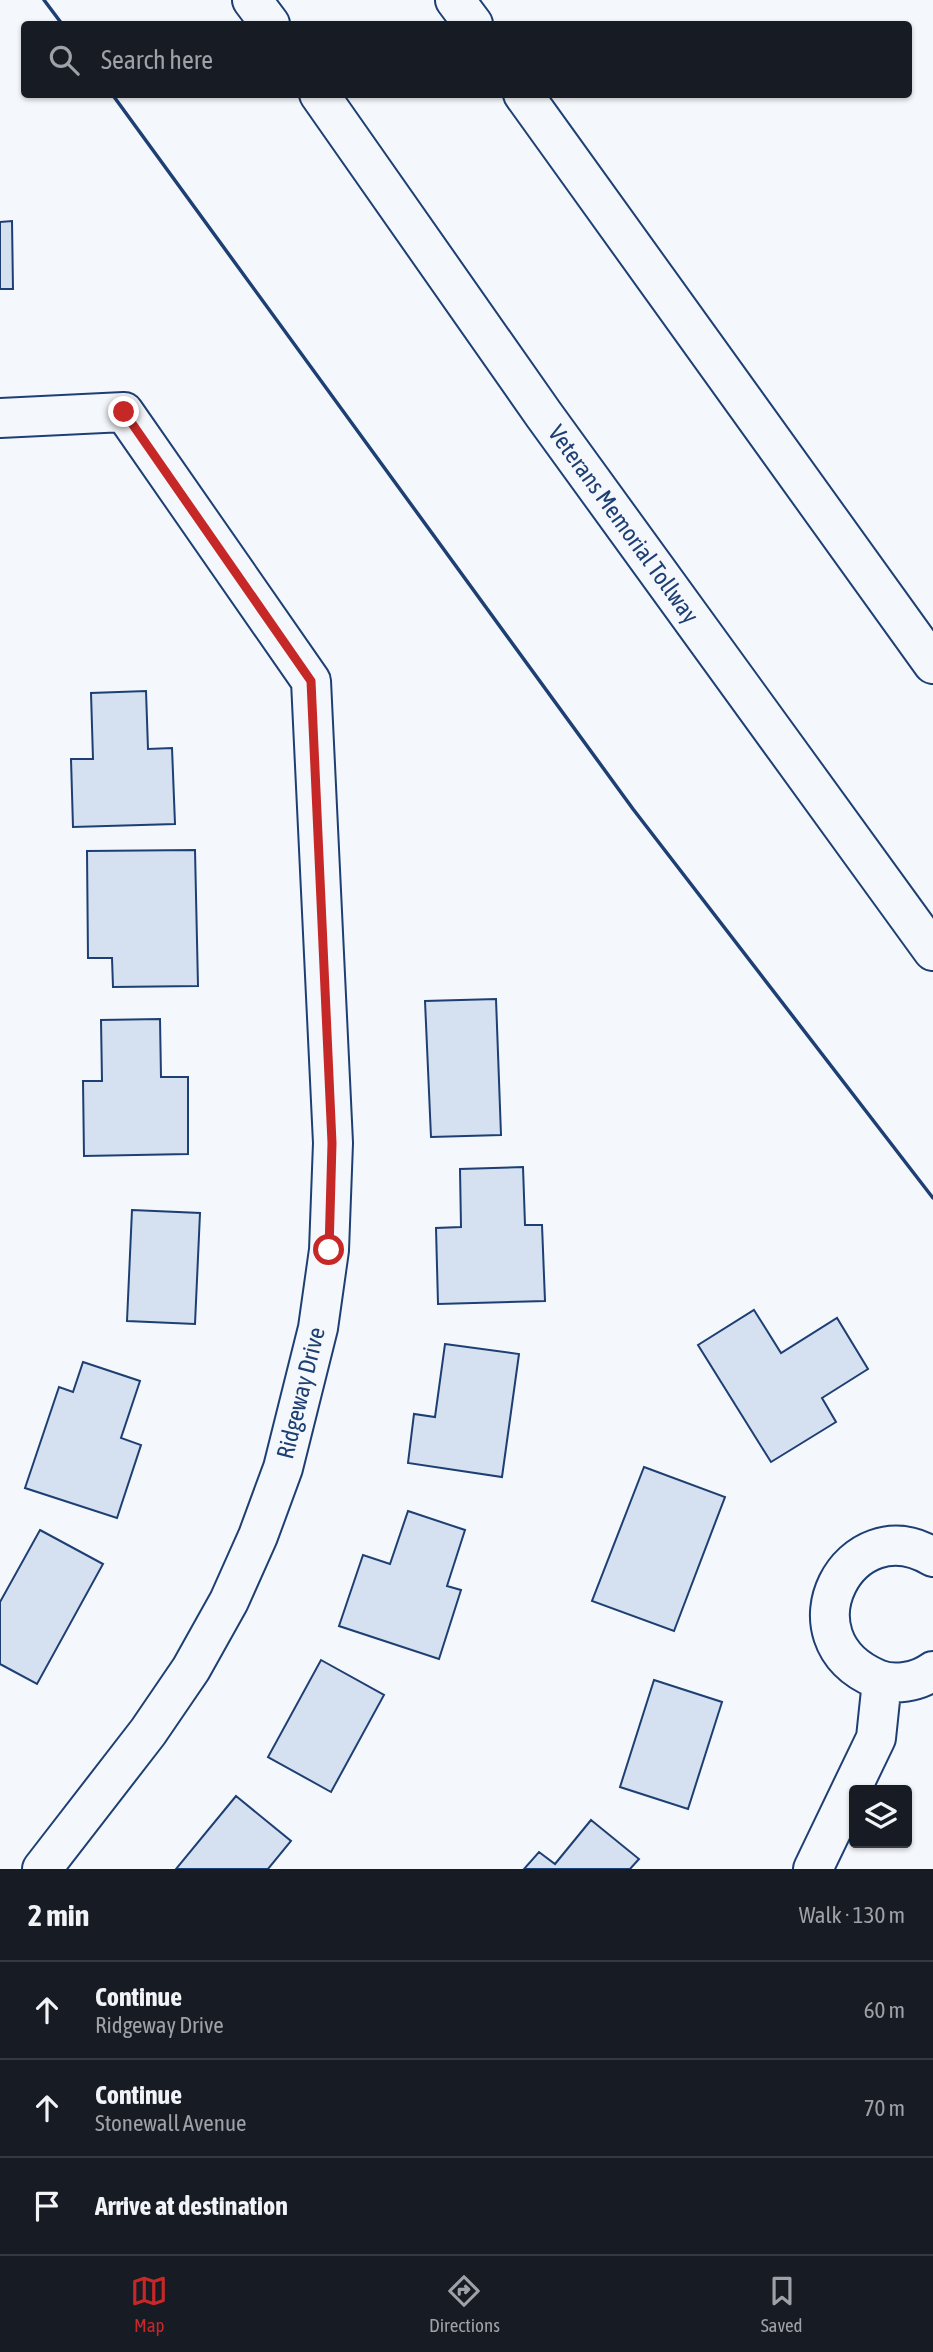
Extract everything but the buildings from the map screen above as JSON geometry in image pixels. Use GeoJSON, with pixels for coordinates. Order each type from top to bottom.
{"type":"FeatureCollection","features":[{"type":"Feature","properties":{"kind":"main road"},"geometry":{"type":"LineString","coordinates":[[253,0],[268,21]]}},
{"type":"Feature","properties":{"kind":"main road"},"geometry":{"type":"LineString","coordinates":[[455,0],[470,21]]}},
{"type":"Feature","properties":{"kind":"main road","name":"Veterans Memorial Tollway"},"geometry":{"type":"LineString","coordinates":[[322,98],[544,415],[933,951]]}},
{"type":"Feature","properties":{"kind":"main road"},"geometry":{"type":"LineString","coordinates":[[526,98],[933,664]]}},
{"type":"Feature","properties":{"kind":"main road","name":"Ridgeway Drive"},"geometry":{"type":"LineString","coordinates":[[0,418],[124,412],[311,681],[332,1143],[329,1250],[318,1328],[284,1468],[258,1536],[229,1601],[191,1669],[148,1732],[42,1869]]}},
{"type":"Feature","properties":{"kind":"main road"},"geometry":{"type":"LineString","coordinates":[[933,1557],[922,1550],[900,1545],[877,1549],[857,1559],[841,1575],[831,1594],[831,1628],[845,1658],[862,1672],[883,1681],[905,1682],[933,1671]]}},
{"type":"Feature","properties":{"kind":"main road"},"geometry":{"type":"LineString","coordinates":[[813,1869],[876,1738],[883,1681]]}},
{"type":"Feature","properties":{"kind":"wall"},"geometry":{"type":"LineString","coordinates":[[44,0],[60,21]]}},
{"type":"Feature","properties":{"kind":"wall"},"geometry":{"type":"LineString","coordinates":[[115,98],[633,809],[933,1198]]}},
{"type":"Feature","properties":{"kind":"route"},"geometry":{"type":"LineString","coordinates":[[124,412],[311,681],[332,1143],[329,1250]]}}]}
